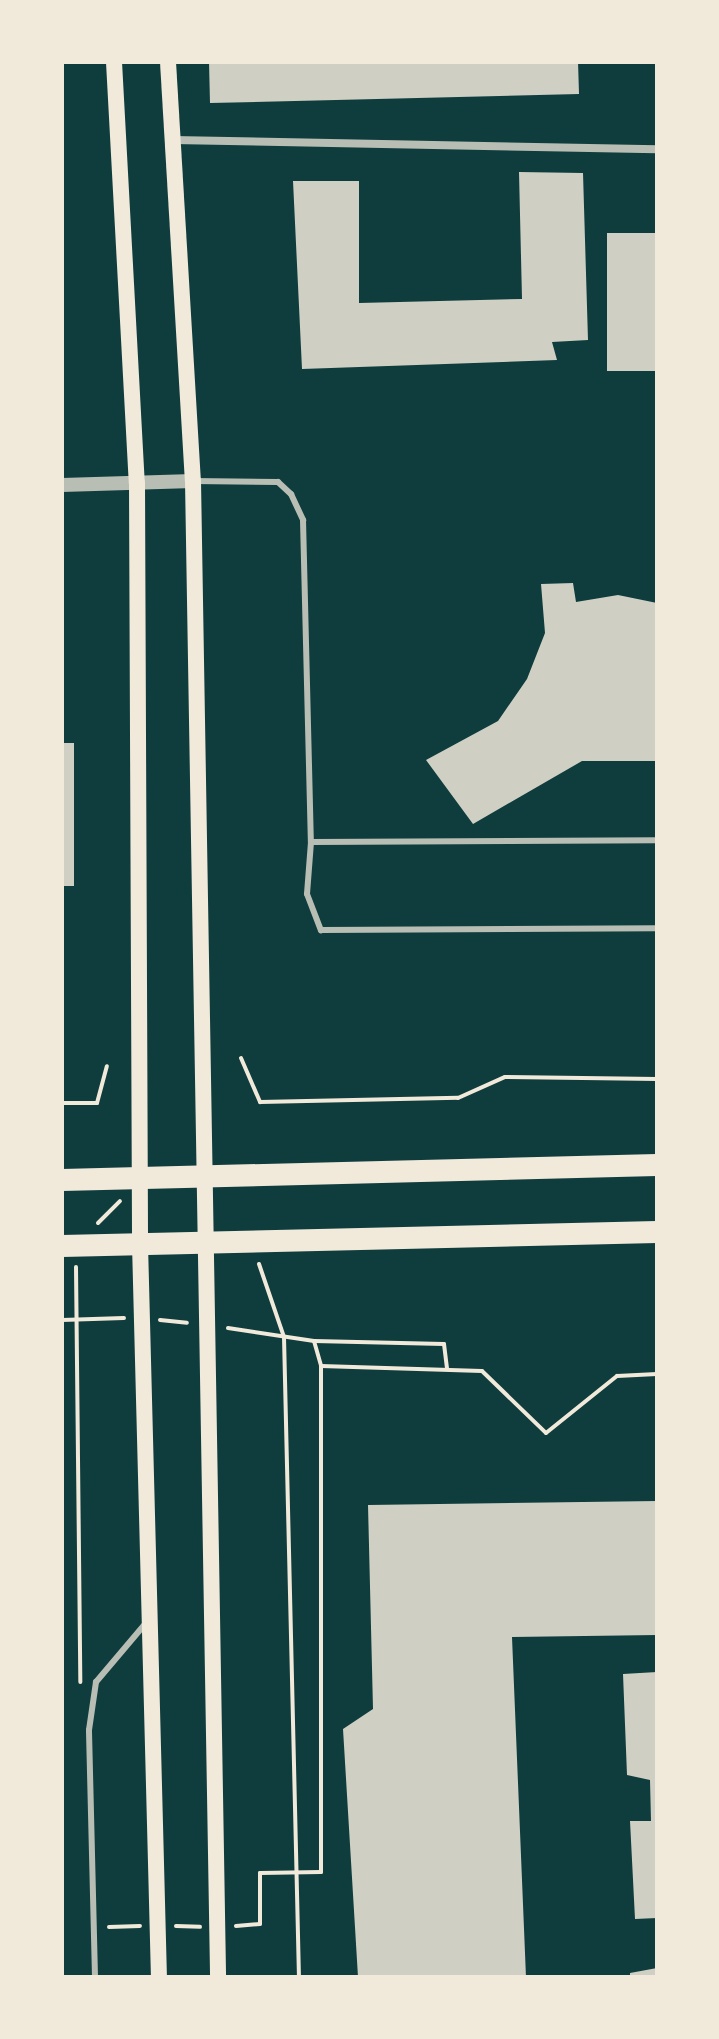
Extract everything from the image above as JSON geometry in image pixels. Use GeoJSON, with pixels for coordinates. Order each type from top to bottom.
{"type":"FeatureCollection","features":[{"type":"Feature","properties":{"kind":"highway"},"geometry":{"type":"LineString","coordinates":[[62,1180],[657,1165]]}},
{"type":"Feature","properties":{"kind":"highway"},"geometry":{"type":"LineString","coordinates":[[69,1246],[657,1232]]}},
{"type":"Feature","properties":{"kind":"main road"},"geometry":{"type":"LineString","coordinates":[[114,62],[137,483],[140,1244],[159,1977]]}},
{"type":"Feature","properties":{"kind":"main road"},"geometry":{"type":"LineString","coordinates":[[168,62],[193,481],[218,1977]]}},
{"type":"Feature","properties":{"kind":"street"},"geometry":{"type":"LineString","coordinates":[[173,140],[657,149]]}},
{"type":"Feature","properties":{"kind":"street"},"geometry":{"type":"LineString","coordinates":[[62,485],[193,481]]}},
{"type":"Feature","properties":{"kind":"lane"},"geometry":{"type":"LineString","coordinates":[[193,481],[278,482],[291,494],[303,520],[311,842],[307,894],[321,930],[657,928]]}},
{"type":"Feature","properties":{"kind":"lane"},"geometry":{"type":"LineString","coordinates":[[311,842],[657,840]]}},
{"type":"Feature","properties":{"kind":"lane"},"geometry":{"type":"LineString","coordinates":[[95,1977],[89,1730],[96,1682],[150,1619]]}},
{"type":"Feature","properties":{"kind":"path"},"geometry":{"type":"LineString","coordinates":[[241,1058],[260,1102],[458,1098],[505,1077],[657,1079]]}},
{"type":"Feature","properties":{"kind":"path"},"geometry":{"type":"LineString","coordinates":[[62,1103],[97,1103],[107,1066]]}},
{"type":"Feature","properties":{"kind":"path"},"geometry":{"type":"LineString","coordinates":[[80,1685],[69,1246],[141,1179]]}},
{"type":"Feature","properties":{"kind":"path"},"geometry":{"type":"LineString","coordinates":[[251,1241],[284,1337],[299,1977]]}},
{"type":"Feature","properties":{"kind":"path"},"geometry":{"type":"LineString","coordinates":[[94,1927],[216,1928],[260,1924],[260,1873],[321,1872],[321,1366],[314,1341],[444,1344],[447,1369]]}},
{"type":"Feature","properties":{"kind":"path"},"geometry":{"type":"LineString","coordinates":[[321,1366],[482,1371],[546,1433],[617,1376],[657,1374]]}},
{"type":"Feature","properties":{"kind":"building"},"geometry":{"type":"Polygon","coordinates":[[[209,62],[578,62],[579,94],[210,103],[209,62]]]}},
{"type":"Feature","properties":{"kind":"building"},"geometry":{"type":"Polygon","coordinates":[[[519,172],[583,173],[588,340],[552,342],[557,360],[302,369],[293,181],[359,181],[359,303],[522,299],[519,172]]]}},
{"type":"Feature","properties":{"kind":"building"},"geometry":{"type":"Polygon","coordinates":[[[607,233],[657,233],[657,371],[607,371],[607,233]]]}},
{"type":"Feature","properties":{"kind":"building"},"geometry":{"type":"Polygon","coordinates":[[[573,583],[576,602],[618,595],[657,603],[657,761],[582,761],[473,824],[426,760],[498,721],[527,679],[545,633],[541,584],[573,583]]]}},
{"type":"Feature","properties":{"kind":"building"},"geometry":{"type":"Polygon","coordinates":[[[62,743],[74,743],[74,886],[62,886],[62,743]]]}},
{"type":"Feature","properties":{"kind":"building"},"geometry":{"type":"Polygon","coordinates":[[[657,1501],[657,1635],[512,1637],[526,1977],[358,1977],[343,1729],[373,1709],[368,1505],[657,1501]]]}},
{"type":"Feature","properties":{"kind":"building"},"geometry":{"type":"Polygon","coordinates":[[[657,1672],[657,1918],[635,1919],[630,1821],[651,1821],[650,1780],[627,1775],[623,1674],[657,1672]]]}},
{"type":"Feature","properties":{"kind":"building"},"geometry":{"type":"Polygon","coordinates":[[[657,1968],[657,1977],[630,1977],[630,1973],[657,1968]]]}}]}
